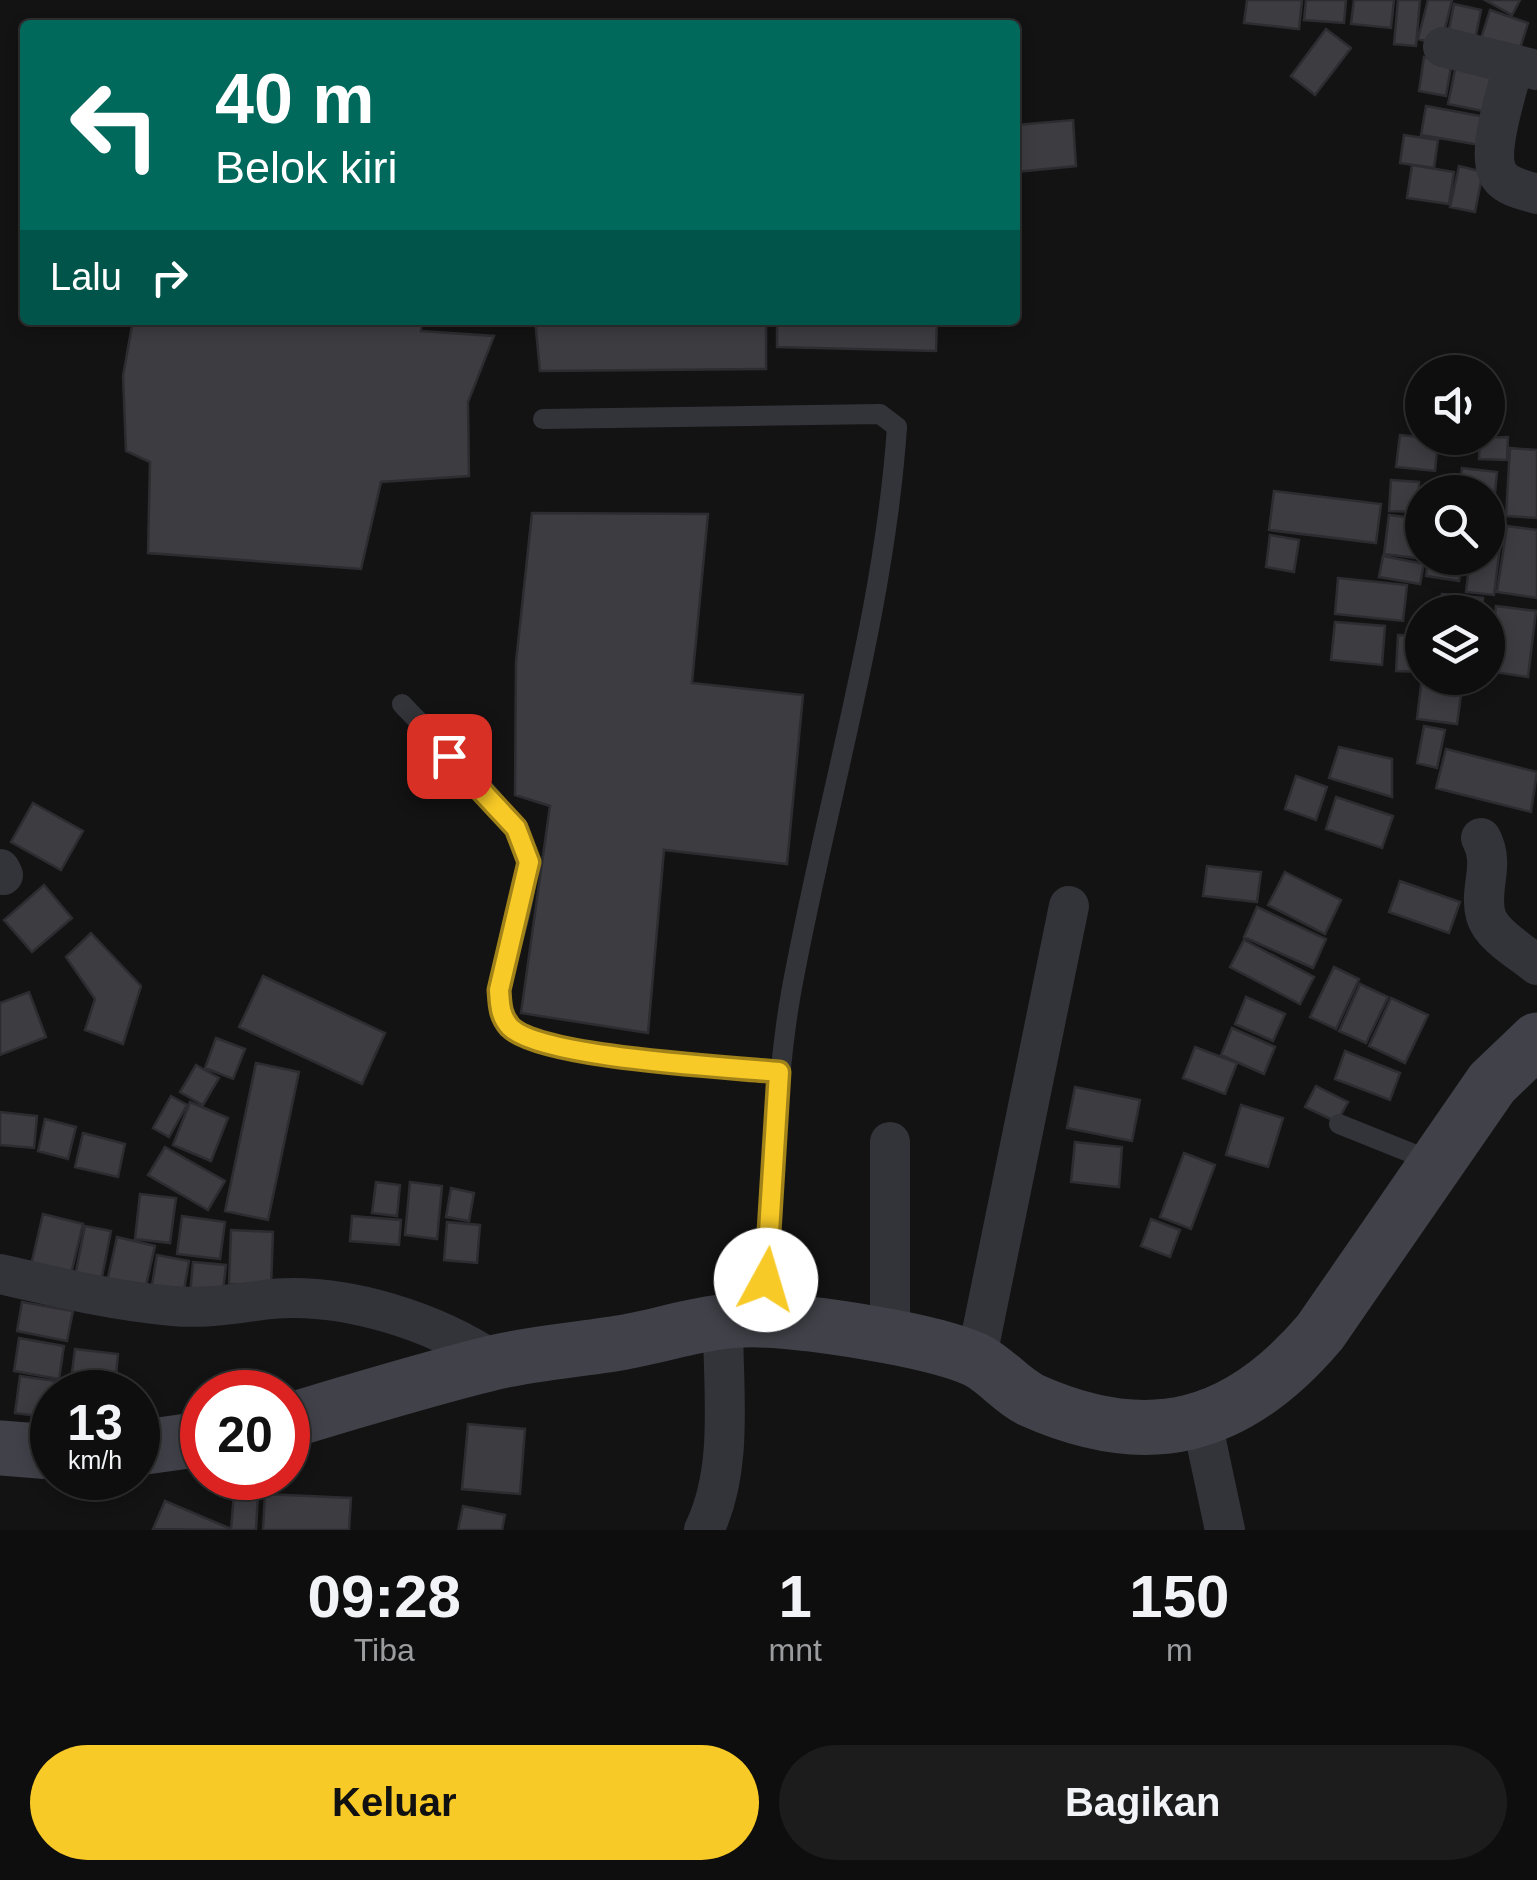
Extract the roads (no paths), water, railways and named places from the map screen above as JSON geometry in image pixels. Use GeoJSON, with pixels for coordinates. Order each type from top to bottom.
{"type":"FeatureCollection","features":[{"type":"Feature","properties":{"kind":"main road"},"geometry":{"type":"LineString","coordinates":[[310,1415],[486,1364],[742,1321],[890,1337],[976,1360],[1029,1399],[1069,1412],[1142,1428],[1202,1422],[1259,1393],[1290,1366],[1438,1164],[1492,1083],[1537,1040]]}},
{"type":"Feature","properties":{"kind":"main road"},"geometry":{"type":"LineString","coordinates":[[0,1448],[30,1450]]}},
{"type":"Feature","properties":{"kind":"street"},"geometry":{"type":"LineString","coordinates":[[1443,47],[1526,67],[1495,145],[1496,168],[1508,184],[1537,194]]}},
{"type":"Feature","properties":{"kind":"street"},"geometry":{"type":"LineString","coordinates":[[1481,838],[1490,860],[1486,915],[1491,926],[1537,965]]}},
{"type":"Feature","properties":{"kind":"street"},"geometry":{"type":"LineString","coordinates":[[976,1360],[1069,906]]}},
{"type":"Feature","properties":{"kind":"street"},"geometry":{"type":"LineString","coordinates":[[890,1142],[890,1337]]}},
{"type":"Feature","properties":{"kind":"street"},"geometry":{"type":"LineString","coordinates":[[0,1274],[82,1293],[172,1306],[211,1308],[274,1299],[342,1305],[406,1317],[458,1337],[486,1364]]}},
{"type":"Feature","properties":{"kind":"street"},"geometry":{"type":"LineString","coordinates":[[704,1530],[717,1504],[742,1321]]}},
{"type":"Feature","properties":{"kind":"street"},"geometry":{"type":"LineString","coordinates":[[1202,1422],[1225,1530]]}},
{"type":"Feature","properties":{"kind":"lane"},"geometry":{"type":"LineString","coordinates":[[542,419],[880,414],[897,428],[883,560],[814,883],[779,1072],[773,1220],[742,1321]]}},
{"type":"Feature","properties":{"kind":"lane"},"geometry":{"type":"LineString","coordinates":[[402,704],[504,814],[524,845],[526,879],[499,990],[500,1012],[508,1025],[520,1034],[578,1050],[779,1072]]}},
{"type":"Feature","properties":{"kind":"lane"},"geometry":{"type":"LineString","coordinates":[[1339,1124],[1438,1164]]}}]}
